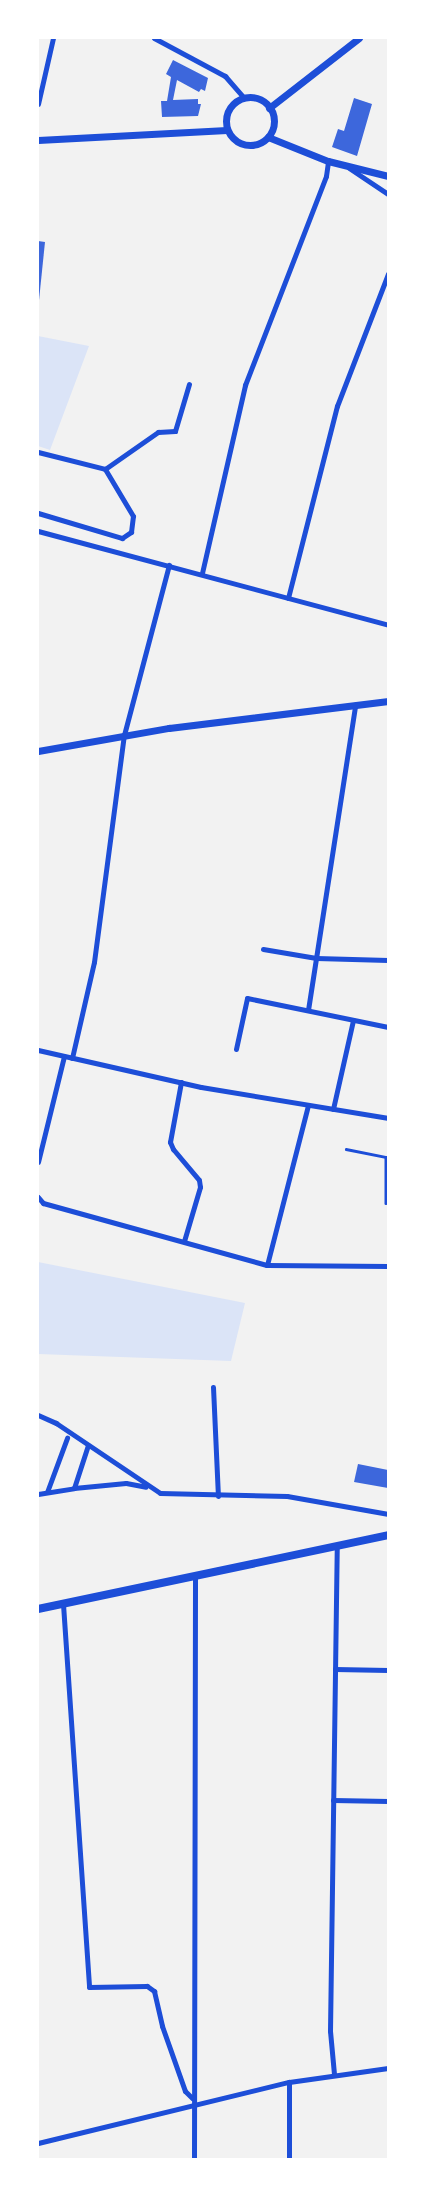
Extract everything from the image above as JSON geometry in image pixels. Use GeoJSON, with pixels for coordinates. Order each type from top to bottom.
{"type":"FeatureCollection","features":[{"type":"Feature","properties":{"kind":"main road"},"geometry":{"type":"LineString","coordinates":[[38,1609],[388,1535]]}},
{"type":"Feature","properties":{"kind":"street"},"geometry":{"type":"LineString","coordinates":[[38,104],[53,38]]}},
{"type":"Feature","properties":{"kind":"street"},"geometry":{"type":"LineString","coordinates":[[154,38],[225,76],[244,98]]}},
{"type":"Feature","properties":{"kind":"street"},"geometry":{"type":"LineString","coordinates":[[269,108],[359,38]]}},
{"type":"Feature","properties":{"kind":"street"},"geometry":{"type":"LineString","coordinates":[[244,98],[254,98],[269,108],[273,128],[268,137],[257,144],[245,145],[234,140],[227,130],[228,110],[244,98]]}},
{"type":"Feature","properties":{"kind":"street"},"geometry":{"type":"LineString","coordinates":[[38,140],[227,130]]}},
{"type":"Feature","properties":{"kind":"street"},"geometry":{"type":"LineString","coordinates":[[268,137],[328,162],[388,176]]}},
{"type":"Feature","properties":{"kind":"street"},"geometry":{"type":"LineString","coordinates":[[202,573],[245,385],[326,176],[328,162]]}},
{"type":"Feature","properties":{"kind":"street"},"geometry":{"type":"LineString","coordinates":[[344,165],[388,194]]}},
{"type":"Feature","properties":{"kind":"street"},"geometry":{"type":"LineString","coordinates":[[288,598],[338,406],[388,274]]}},
{"type":"Feature","properties":{"kind":"street"},"geometry":{"type":"LineString","coordinates":[[105,469],[158,432],[175,431],[189,384]]}},
{"type":"Feature","properties":{"kind":"street"},"geometry":{"type":"LineString","coordinates":[[38,452],[105,469],[133,516],[131,532],[122,538],[38,513]]}},
{"type":"Feature","properties":{"kind":"street"},"geometry":{"type":"LineString","coordinates":[[38,531],[202,573],[388,625]]}},
{"type":"Feature","properties":{"kind":"street"},"geometry":{"type":"LineString","coordinates":[[72,1058],[94,962],[124,735],[169,565]]}},
{"type":"Feature","properties":{"kind":"street"},"geometry":{"type":"LineString","coordinates":[[38,751],[124,735],[388,700]]}},
{"type":"Feature","properties":{"kind":"street"},"geometry":{"type":"LineString","coordinates":[[308,1010],[354,705]]}},
{"type":"Feature","properties":{"kind":"street"},"geometry":{"type":"LineString","coordinates":[[263,949],[316,958],[388,960]]}},
{"type":"Feature","properties":{"kind":"street"},"geometry":{"type":"LineString","coordinates":[[236,1049],[247,998],[388,1027]]}},
{"type":"Feature","properties":{"kind":"street"},"geometry":{"type":"LineString","coordinates":[[333,1110],[353,1020]]}},
{"type":"Feature","properties":{"kind":"street"},"geometry":{"type":"LineString","coordinates":[[38,1050],[181,1082],[333,1110],[388,1118]]}},
{"type":"Feature","properties":{"kind":"street"},"geometry":{"type":"LineString","coordinates":[[38,1162],[64,1056]]}},
{"type":"Feature","properties":{"kind":"street"},"geometry":{"type":"LineString","coordinates":[[181,1082],[170,1142],[172,1149],[199,1180],[200,1187],[184,1241]]}},
{"type":"Feature","properties":{"kind":"street"},"geometry":{"type":"LineString","coordinates":[[267,1265],[308,1105]]}},
{"type":"Feature","properties":{"kind":"street"},"geometry":{"type":"LineString","coordinates":[[38,1197],[40,1203],[267,1265],[388,1266]]}},
{"type":"Feature","properties":{"kind":"street"},"geometry":{"type":"LineString","coordinates":[[213,1387],[218,1496]]}},
{"type":"Feature","properties":{"kind":"street"},"geometry":{"type":"LineString","coordinates":[[38,1415],[46,1417],[149,1488],[160,1493],[218,1496],[287,1496],[388,1514]]}},
{"type":"Feature","properties":{"kind":"street"},"geometry":{"type":"LineString","coordinates":[[47,1492],[67,1438]]}},
{"type":"Feature","properties":{"kind":"street"},"geometry":{"type":"LineString","coordinates":[[74,1488],[88,1445]]}},
{"type":"Feature","properties":{"kind":"street"},"geometry":{"type":"LineString","coordinates":[[38,1494],[126,1483],[149,1488]]}},
{"type":"Feature","properties":{"kind":"street"},"geometry":{"type":"LineString","coordinates":[[334,2074],[330,2038],[337,1547]]}},
{"type":"Feature","properties":{"kind":"street"},"geometry":{"type":"LineString","coordinates":[[194,2160],[192,2098],[196,2085],[195,1576]]}},
{"type":"Feature","properties":{"kind":"street"},"geometry":{"type":"LineString","coordinates":[[62,1604],[88,1987],[147,1986],[154,1991],[162,2026],[178,2072],[185,2091],[192,2098]]}},
{"type":"Feature","properties":{"kind":"street"},"geometry":{"type":"LineString","coordinates":[[335,1669],[388,1670]]}},
{"type":"Feature","properties":{"kind":"street"},"geometry":{"type":"LineString","coordinates":[[333,1800],[388,1801]]}},
{"type":"Feature","properties":{"kind":"street"},"geometry":{"type":"LineString","coordinates":[[38,2143],[289,2082],[334,2074],[388,2068]]}},
{"type":"Feature","properties":{"kind":"street"},"geometry":{"type":"LineString","coordinates":[[289,2082],[290,2160]]}},
{"type":"Feature","properties":{"kind":"lane"},"geometry":{"type":"LineString","coordinates":[[346,1149],[386,1157],[386,1202],[388,1203]]}},
{"type":"Feature","properties":{"kind":"shaded area"},"geometry":{"type":"Polygon","coordinates":[[[38,336],[89,346],[50,450],[38,446],[38,336]]]}},
{"type":"Feature","properties":{"kind":"shaded area"},"geometry":{"type":"Polygon","coordinates":[[[38,1262],[245,1303],[231,1361],[38,1354],[38,1262]]]}},
{"type":"Feature","properties":{"kind":"building"},"geometry":{"type":"Polygon","coordinates":[[[173,60],[208,78],[205,91],[201,89],[199,92],[177,80],[173,100],[198,99],[198,104],[201,104],[198,116],[162,117],[161,101],[167,101],[171,77],[166,74],[173,60]]]}},
{"type":"Feature","properties":{"kind":"building"},"geometry":{"type":"Polygon","coordinates":[[[354,98],[372,104],[357,156],[332,147],[338,129],[344,131],[354,98]]]}},
{"type":"Feature","properties":{"kind":"building"},"geometry":{"type":"Polygon","coordinates":[[[38,241],[45,242],[38,310],[38,241]]]}},
{"type":"Feature","properties":{"kind":"building"},"geometry":{"type":"Polygon","coordinates":[[[358,1464],[388,1470],[388,1488],[354,1482],[358,1464]]]}}]}
